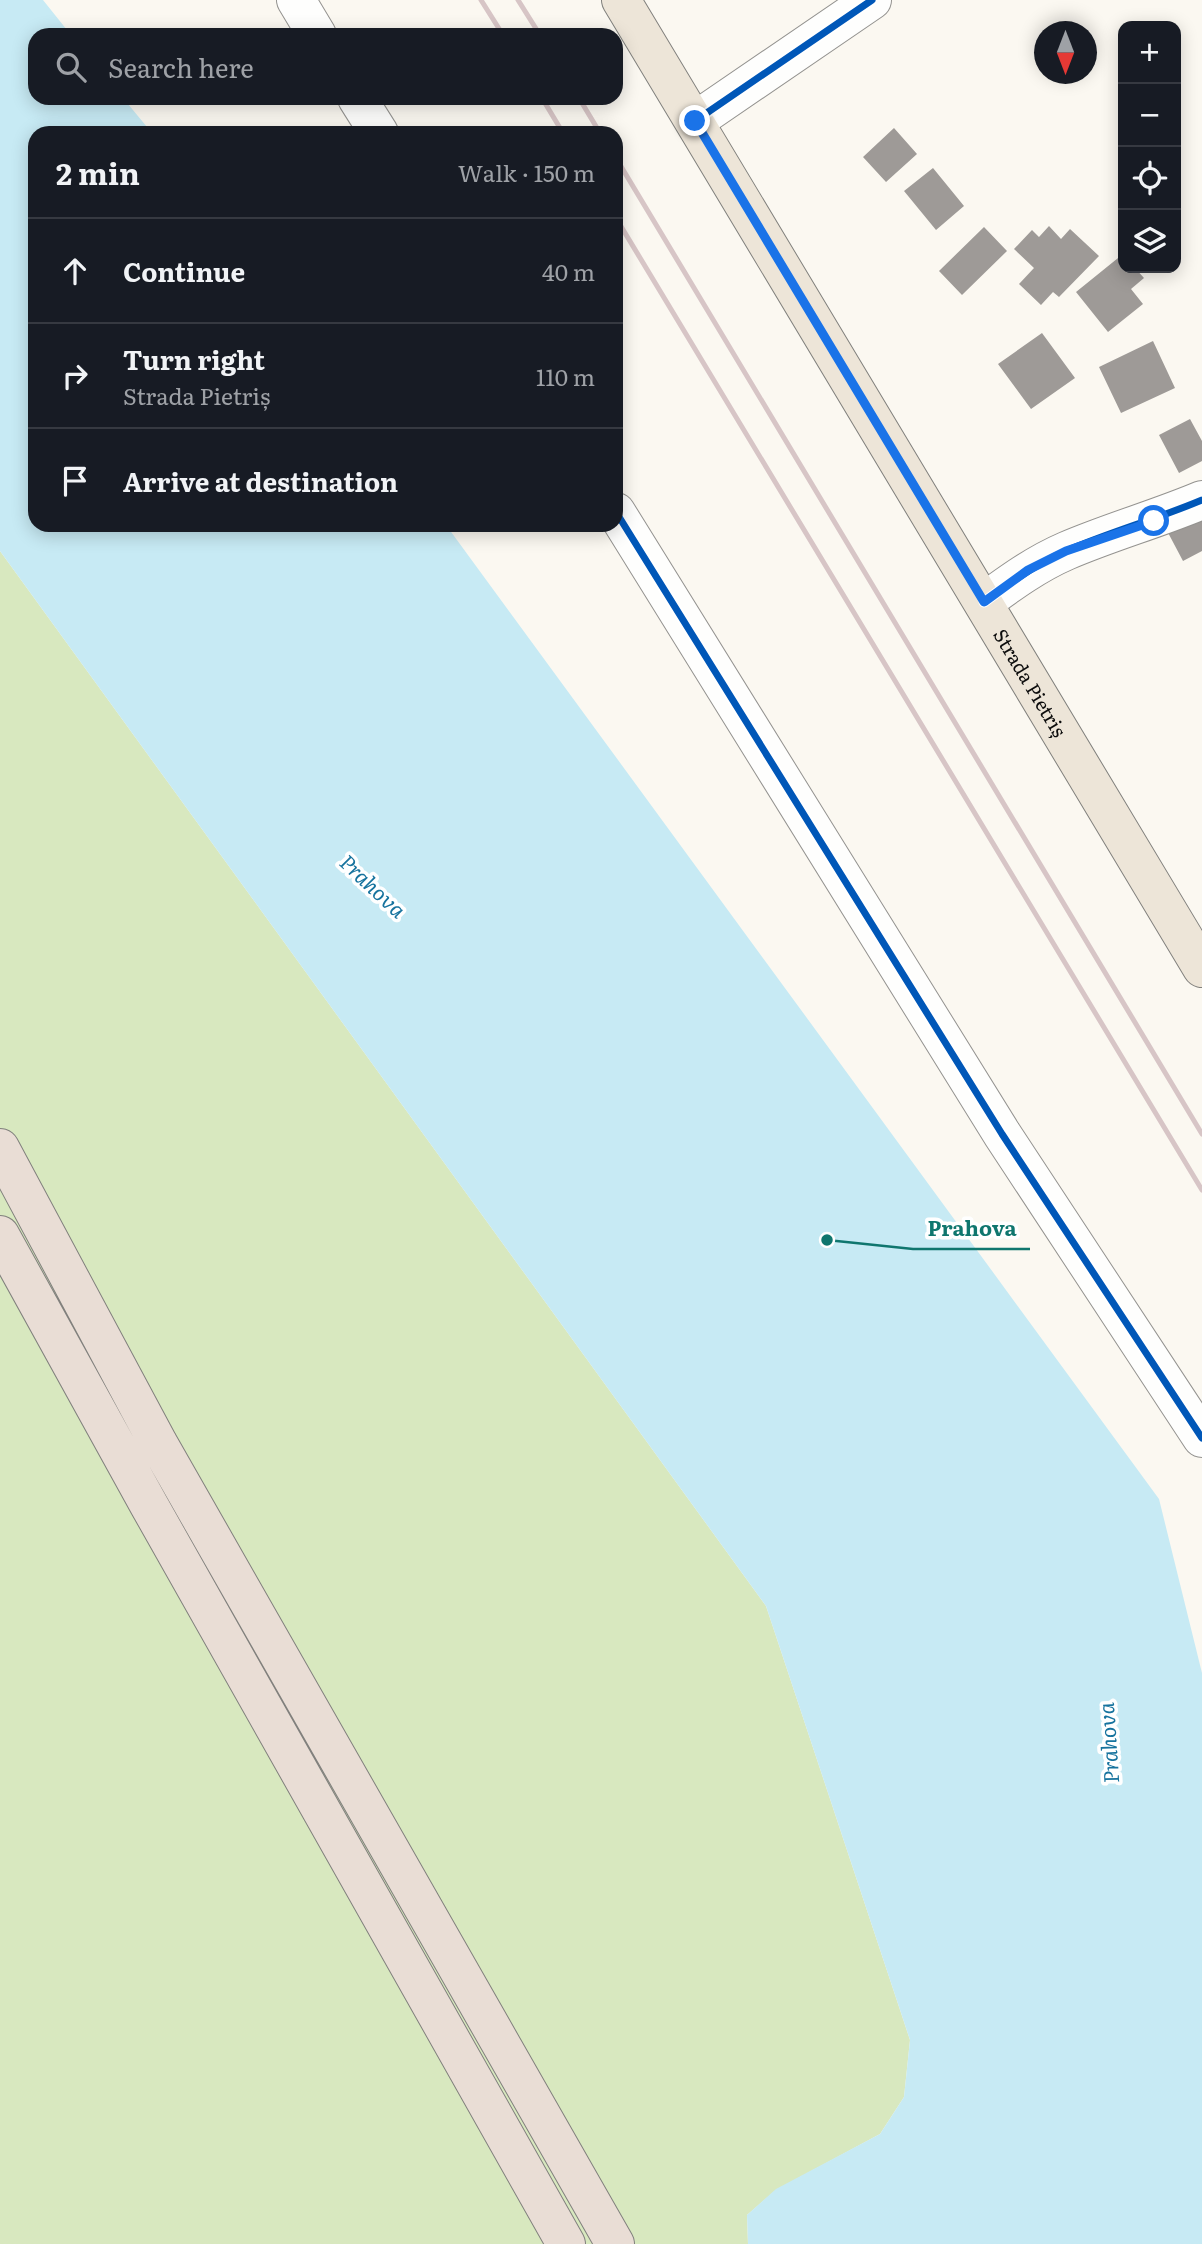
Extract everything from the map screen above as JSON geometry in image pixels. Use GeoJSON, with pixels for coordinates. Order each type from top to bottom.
{"type":"FeatureCollection","features":[{"type":"Feature","properties":{"kind":"highway"},"geometry":{"type":"LineString","coordinates":[[0,1148],[158,1443],[615,2244]]}},
{"type":"Feature","properties":{"kind":"highway"},"geometry":{"type":"LineString","coordinates":[[0,1235],[14,1279],[566,2244]]}},
{"type":"Feature","properties":{"kind":"main road","name":"Strada Pietriș"},"geometry":{"type":"LineString","coordinates":[[621,0],[1202,968]]}},
{"type":"Feature","properties":{"kind":"street"},"geometry":{"type":"LineString","coordinates":[[296,0],[313,28]]}},
{"type":"Feature","properties":{"kind":"street"},"geometry":{"type":"LineString","coordinates":[[695,121],[872,0]]}},
{"type":"Feature","properties":{"kind":"street"},"geometry":{"type":"LineString","coordinates":[[361,105],[375,126]]}},
{"type":"Feature","properties":{"kind":"street"},"geometry":{"type":"LineString","coordinates":[[984,602],[1028,570],[1066,551],[1154,521],[1202,500]]}},
{"type":"Feature","properties":{"kind":"street"},"geometry":{"type":"LineString","coordinates":[[623,523],[1002,1134],[1202,1438]]}},
{"type":"Feature","properties":{"kind":"green space"},"geometry":{"type":"Polygon","coordinates":[[[0,551],[766,1606],[910,2040],[904,2097],[880,2134],[776,2190],[747,2215],[748,2244],[0,2244],[0,551]]]}},
{"type":"Feature","properties":{"kind":"water"},"geometry":{"type":"Polygon","coordinates":[[[0,0],[43,0],[65,28],[28,28],[28,105],[129,105],[146,126],[28,126],[28,532],[451,532],[1159,1499],[1202,1673],[1202,2244],[748,2244],[747,2215],[776,2189],[880,2134],[904,2097],[910,2040],[766,1606],[0,551],[0,0]]]}},
{"type":"Feature","properties":{"kind":"building"},"geometry":{"type":"Polygon","coordinates":[[[894,128],[917,154],[886,182],[863,157],[894,128]]]}},
{"type":"Feature","properties":{"kind":"building"},"geometry":{"type":"Polygon","coordinates":[[[933,168],[964,206],[936,230],[904,191],[933,168]]]}},
{"type":"Feature","properties":{"kind":"building"},"geometry":{"type":"Polygon","coordinates":[[[1049,226],[1061,239],[1070,229],[1099,256],[1059,297],[1053,292],[1041,305],[1019,284],[1034,268],[1014,249],[1032,230],[1039,237],[1049,226]]]}},
{"type":"Feature","properties":{"kind":"building"},"geometry":{"type":"Polygon","coordinates":[[[984,227],[1007,251],[962,295],[939,271],[984,227]]]}},
{"type":"Feature","properties":{"kind":"building"},"geometry":{"type":"Polygon","coordinates":[[[1118,258],[1118,273],[1140,273],[1144,278],[1131,289],[1143,304],[1108,332],[1076,292],[1118,258]]]}},
{"type":"Feature","properties":{"kind":"building"},"geometry":{"type":"Polygon","coordinates":[[[1042,333],[1075,378],[1031,409],[998,364],[1042,333]]]}},
{"type":"Feature","properties":{"kind":"building"},"geometry":{"type":"Polygon","coordinates":[[[1153,341],[1175,388],[1121,413],[1099,367],[1153,341]]]}},
{"type":"Feature","properties":{"kind":"building"},"geometry":{"type":"Polygon","coordinates":[[[1190,419],[1202,441],[1202,461],[1179,473],[1159,435],[1190,419]]]}},
{"type":"Feature","properties":{"kind":"building"},"geometry":{"type":"Polygon","coordinates":[[[1202,508],[1202,551],[1183,561],[1165,527],[1202,508]]]}},
{"type":"Feature","properties":{"kind":"railway"},"geometry":{"type":"LineString","coordinates":[[481,0],[499,28]]}},
{"type":"Feature","properties":{"kind":"railway"},"geometry":{"type":"LineString","coordinates":[[518,0],[536,28]]}},
{"type":"Feature","properties":{"kind":"railway"},"geometry":{"type":"LineString","coordinates":[[546,105],[559,126]]}},
{"type":"Feature","properties":{"kind":"railway"},"geometry":{"type":"LineString","coordinates":[[583,105],[596,126]]}},
{"type":"Feature","properties":{"kind":"railway"},"geometry":{"type":"LineString","coordinates":[[623,170],[1202,1134]]}},
{"type":"Feature","properties":{"kind":"railway"},"geometry":{"type":"LineString","coordinates":[[623,230],[1202,1190]]}},
{"type":"Feature","properties":{"kind":"cycle path"},"geometry":{"type":"LineString","coordinates":[[695,121],[872,0]]}},
{"type":"Feature","properties":{"kind":"cycle path"},"geometry":{"type":"LineString","coordinates":[[984,602],[1055,556],[1202,500]]}},
{"type":"Feature","properties":{"kind":"cycle path"},"geometry":{"type":"LineString","coordinates":[[623,523],[1002,1134],[1202,1438]]}},
{"type":"Feature","properties":{"kind":"place","name":"Prahova"},"geometry":{"type":"Point","coordinates":[827,1240]}},
{"type":"Feature","properties":{"kind":"route"},"geometry":{"type":"LineString","coordinates":[[695,121],[984,602],[1028,570],[1066,551],[1154,521]]}}]}
